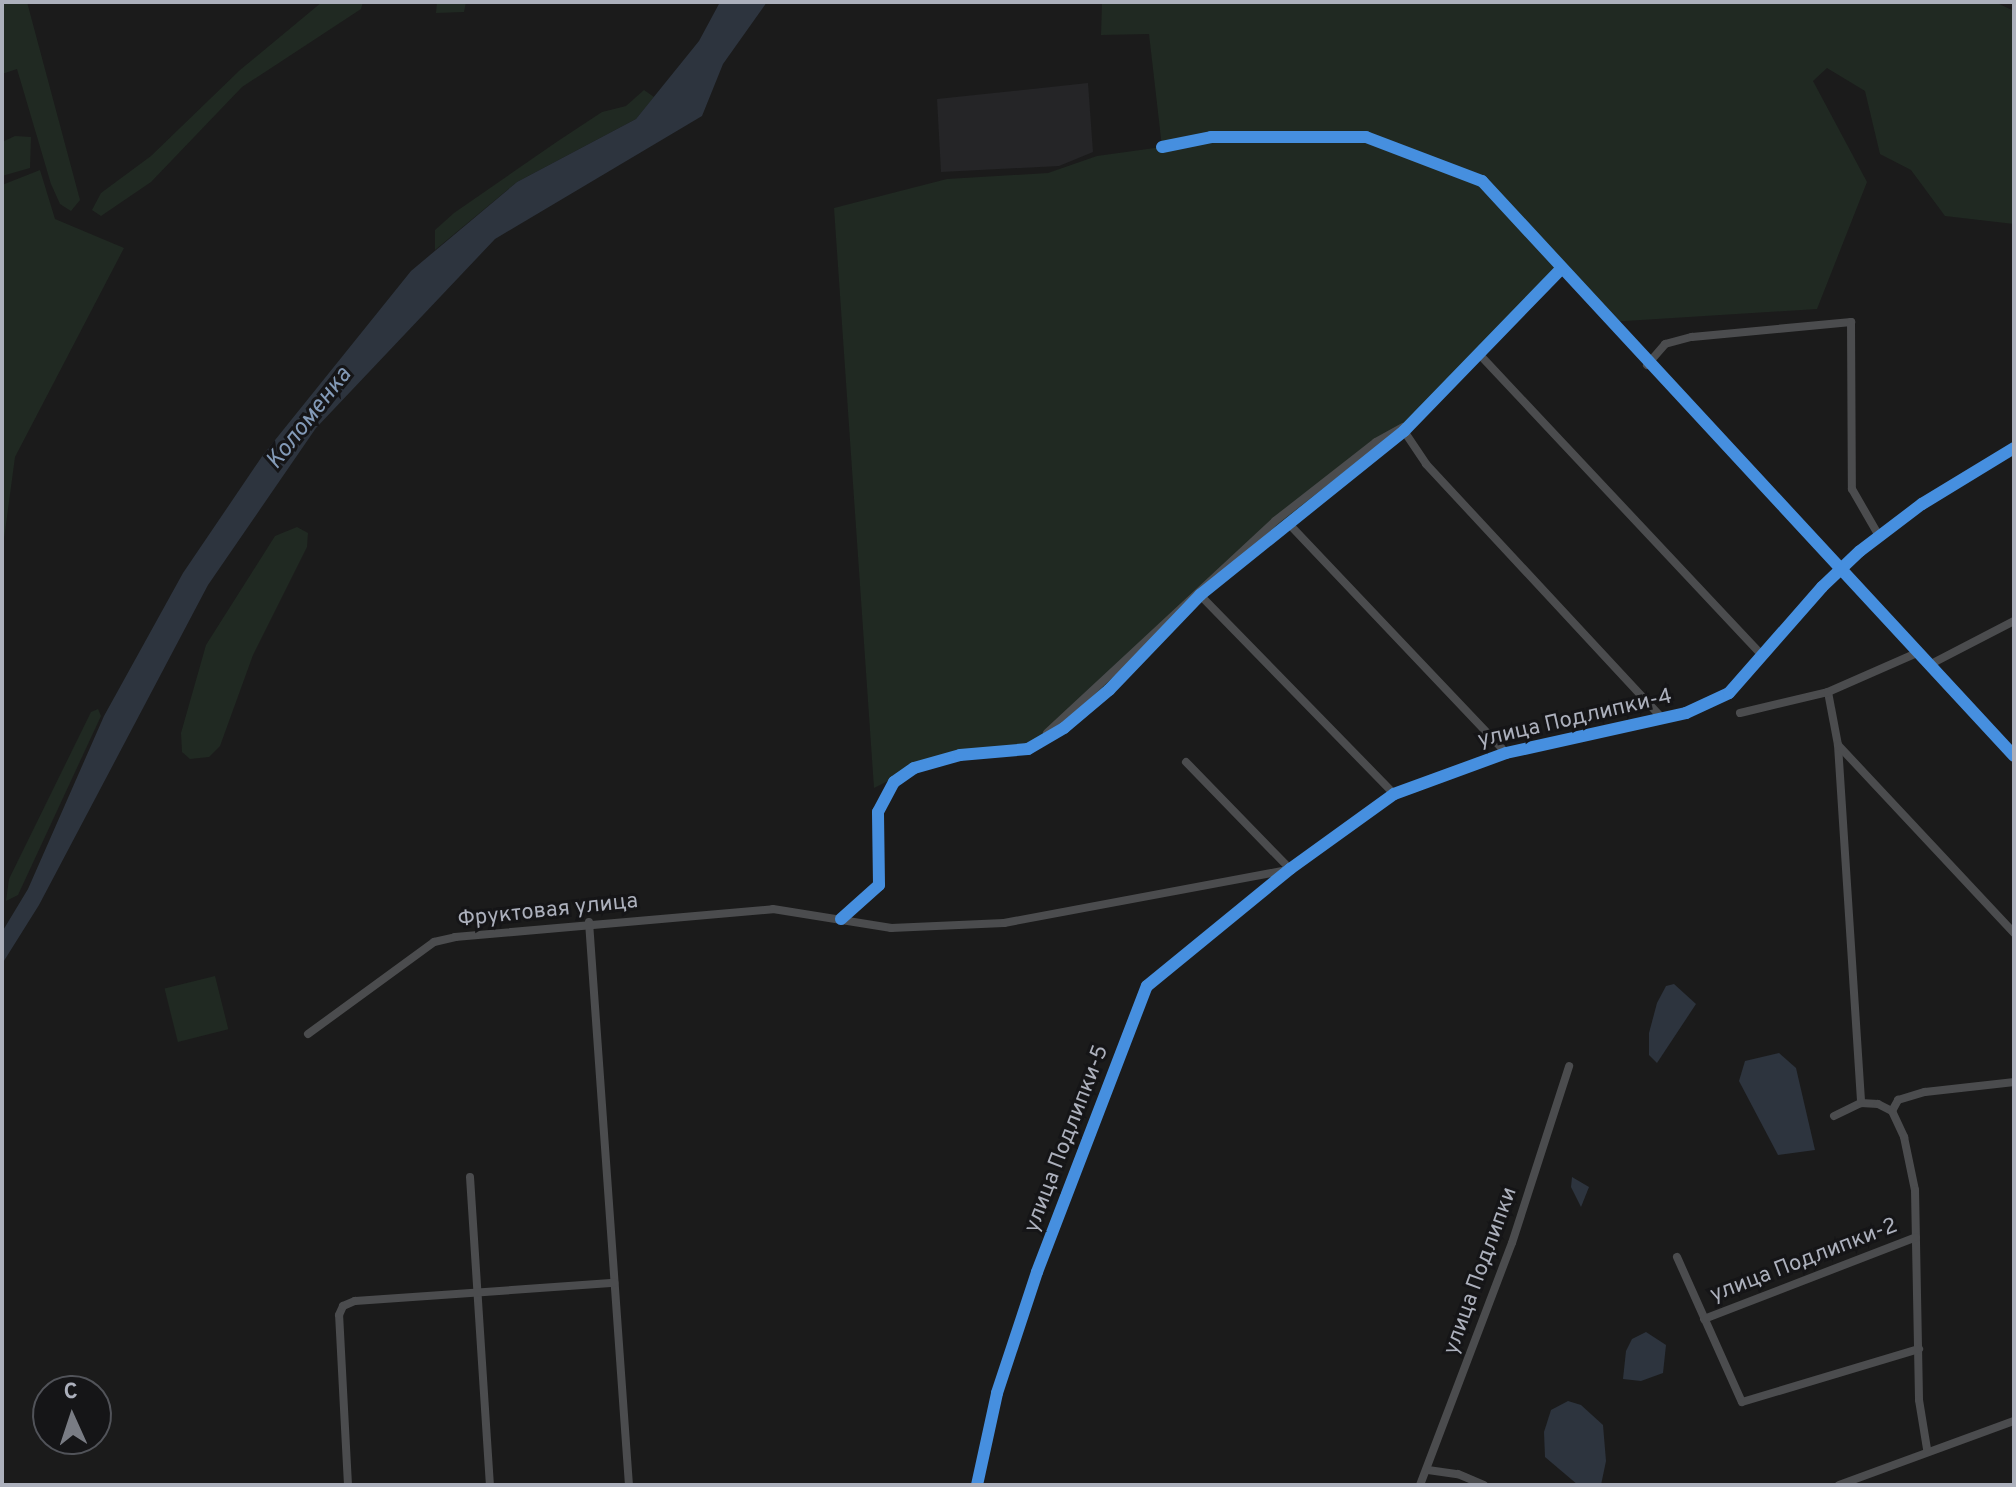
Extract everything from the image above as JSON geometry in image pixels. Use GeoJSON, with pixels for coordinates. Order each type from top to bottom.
{"type":"FeatureCollection","features":[{"type":"Feature","properties":{"kind":"street"},"geometry":{"type":"LineString","coordinates":[[1162,147],[1211,137],[1366,137],[1482,181],[1647,365],[2014,756]]}},
{"type":"Feature","properties":{"kind":"street"},"geometry":{"type":"LineString","coordinates":[[841,919],[879,885],[878,812],[894,782],[914,768],[960,755],[1028,749],[1109,690],[1200,595],[1404,431],[1561,269]]}},
{"type":"Feature","properties":{"kind":"street"},"geometry":{"type":"LineString","coordinates":[[1647,365],[1665,344],[1692,337],[1851,322],[1852,489],[1879,536]]}},
{"type":"Feature","properties":{"kind":"street"},"geometry":{"type":"LineString","coordinates":[[1480,355],[1763,656]]}},
{"type":"Feature","properties":{"kind":"street"},"geometry":{"type":"LineString","coordinates":[[1028,749],[1275,521],[1376,442],[1412,422]]}},
{"type":"Feature","properties":{"kind":"street","name":"улица Подлипки-4"},"geometry":{"type":"LineString","coordinates":[[1404,431],[1426,464],[1661,717]]}},
{"type":"Feature","properties":{"kind":"street","name":"улица Подлипки-4"},"geometry":{"type":"LineString","coordinates":[[1290,869],[1394,794],[1506,753],[1686,713],[1729,693],[1841,570],[1879,536],[2014,448]]}},
{"type":"Feature","properties":{"kind":"street","name":"улица Подлипки-4"},"geometry":{"type":"LineString","coordinates":[[1289,524],[1506,753]]}},
{"type":"Feature","properties":{"kind":"street"},"geometry":{"type":"LineString","coordinates":[[1200,595],[1394,794]]}},
{"type":"Feature","properties":{"kind":"street"},"geometry":{"type":"LineString","coordinates":[[1929,665],[2014,621]]}},
{"type":"Feature","properties":{"kind":"street"},"geometry":{"type":"LineString","coordinates":[[1740,713],[1828,692],[1917,653]]}},
{"type":"Feature","properties":{"kind":"street"},"geometry":{"type":"LineString","coordinates":[[1828,692],[1838,745],[1861,1103]]}},
{"type":"Feature","properties":{"kind":"street"},"geometry":{"type":"LineString","coordinates":[[1838,745],[2014,933]]}},
{"type":"Feature","properties":{"kind":"street"},"geometry":{"type":"LineString","coordinates":[[1186,762],[1290,869]]}},
{"type":"Feature","properties":{"kind":"street","name":"Фруктовая улица"},"geometry":{"type":"LineString","coordinates":[[308,1034],[434,942],[505,929],[773,909],[891,928],[1004,923],[1290,869]]}},
{"type":"Feature","properties":{"kind":"street","name":"улица Подлипки-5"},"geometry":{"type":"LineString","coordinates":[[977,1485],[997,1393],[1037,1272],[1147,986],[1290,869]]}},
{"type":"Feature","properties":{"kind":"street"},"geometry":{"type":"LineString","coordinates":[[589,922],[629,1485]]}},
{"type":"Feature","properties":{"kind":"street","name":"улица Подлипки"},"geometry":{"type":"LineString","coordinates":[[1420,1485],[1512,1243],[1569,1066]]}},
{"type":"Feature","properties":{"kind":"street"},"geometry":{"type":"LineString","coordinates":[[1834,1116],[1861,1103],[1892,1111],[1898,1100],[1925,1092],[2014,1082]]}},
{"type":"Feature","properties":{"kind":"street","name":"улица Подлипки-2"},"geometry":{"type":"LineString","coordinates":[[1892,1111],[1904,1137],[1915,1190],[1919,1400],[1927,1449]]}},
{"type":"Feature","properties":{"kind":"street"},"geometry":{"type":"LineString","coordinates":[[470,1177],[490,1485]]}},
{"type":"Feature","properties":{"kind":"street","name":"улица Подлипки-2"},"geometry":{"type":"LineString","coordinates":[[1704,1319],[1916,1237]]}},
{"type":"Feature","properties":{"kind":"street","name":"улица Подлипки-2"},"geometry":{"type":"LineString","coordinates":[[1677,1257],[1742,1402],[1748,1404],[1919,1349]]}},
{"type":"Feature","properties":{"kind":"street"},"geometry":{"type":"LineString","coordinates":[[348,1485],[339,1315],[343,1306],[355,1301],[614,1283]]}},
{"type":"Feature","properties":{"kind":"street"},"geometry":{"type":"LineString","coordinates":[[1839,1485],[1927,1449],[2014,1421]]}},
{"type":"Feature","properties":{"kind":"street"},"geometry":{"type":"LineString","coordinates":[[1428,1470],[1458,1474],[1484,1485]]}},
{"type":"Feature","properties":{"kind":"shaded area"},"geometry":{"type":"Polygon","coordinates":[[[2,2],[27,2],[80,200],[71,211],[60,204],[51,184],[17,69],[2,74],[2,2]]]}},
{"type":"Feature","properties":{"kind":"shaded area"},"geometry":{"type":"Polygon","coordinates":[[[322,2],[363,2],[361,9],[242,87],[151,182],[101,216],[92,210],[101,193],[151,156],[240,70],[322,2]]]}},
{"type":"Feature","properties":{"kind":"shaded area"},"geometry":{"type":"Polygon","coordinates":[[[437,2],[466,2],[464,12],[436,13],[437,2]]]}},
{"type":"Feature","properties":{"kind":"shaded area"},"geometry":{"type":"Polygon","coordinates":[[[1102,2],[1995,2],[2014,11],[2014,224],[1945,216],[1911,170],[1880,154],[1865,91],[1827,68],[1813,81],[1867,182],[1817,309],[1609,322],[1561,269],[1440,396],[1200,595],[1109,690],[1022,748],[960,755],[914,768],[874,788],[834,208],[947,179],[1048,173],[1097,156],[1162,147],[1149,34],[1101,35],[1102,2]]]}},
{"type":"Feature","properties":{"kind":"shaded area"},"geometry":{"type":"Polygon","coordinates":[[[1088,83],[1093,152],[1059,166],[941,172],[937,99],[1088,83]]]}},
{"type":"Feature","properties":{"kind":"shaded area"},"geometry":{"type":"Polygon","coordinates":[[[644,90],[654,97],[636,119],[517,182],[435,250],[435,230],[454,213],[602,112],[626,106],[644,90]]]}},
{"type":"Feature","properties":{"kind":"shaded area"},"geometry":{"type":"Polygon","coordinates":[[[15,136],[31,137],[30,168],[2,176],[2,142],[15,136]]]}},
{"type":"Feature","properties":{"kind":"shaded area"},"geometry":{"type":"Polygon","coordinates":[[[40,170],[55,219],[124,248],[15,457],[2,554],[2,185],[40,170]]]}},
{"type":"Feature","properties":{"kind":"shaded area"},"geometry":{"type":"Polygon","coordinates":[[[297,527],[308,533],[307,547],[253,655],[220,746],[209,757],[190,759],[182,752],[181,733],[206,645],[275,536],[297,527]]]}},
{"type":"Feature","properties":{"kind":"shaded area"},"geometry":{"type":"Polygon","coordinates":[[[98,709],[101,716],[18,895],[6,901],[9,879],[91,712],[98,709]]]}},
{"type":"Feature","properties":{"kind":"shaded area"},"geometry":{"type":"Polygon","coordinates":[[[215,976],[228,1029],[178,1042],[165,989],[215,976]]]}},
{"type":"Feature","properties":{"kind":"water","name":"Коломенка"},"geometry":{"type":"Polygon","coordinates":[[[720,2],[767,2],[723,64],[702,116],[495,239],[316,428],[208,585],[39,905],[2,964],[2,932],[28,889],[104,716],[183,573],[263,455],[411,271],[517,182],[636,119],[699,41],[720,2]]]}},
{"type":"Feature","properties":{"kind":"water"},"geometry":{"type":"Polygon","coordinates":[[[1674,984],[1696,1004],[1657,1063],[1649,1055],[1649,1033],[1657,1003],[1666,986],[1674,984]]]}},
{"type":"Feature","properties":{"kind":"water"},"geometry":{"type":"Polygon","coordinates":[[[1779,1053],[1796,1068],[1815,1150],[1778,1155],[1739,1081],[1745,1061],[1779,1053]]]}},
{"type":"Feature","properties":{"kind":"water"},"geometry":{"type":"Polygon","coordinates":[[[1572,1177],[1589,1187],[1581,1207],[1571,1187],[1572,1177]]]}},
{"type":"Feature","properties":{"kind":"water"},"geometry":{"type":"Polygon","coordinates":[[[1646,1332],[1666,1345],[1663,1373],[1641,1381],[1623,1379],[1626,1351],[1632,1339],[1646,1332]]]}},
{"type":"Feature","properties":{"kind":"water"},"geometry":{"type":"Polygon","coordinates":[[[1568,1401],[1581,1405],[1603,1425],[1606,1461],[1601,1485],[1578,1485],[1545,1457],[1544,1432],[1551,1410],[1568,1401]]]}},
{"type":"Feature","properties":{"kind":"cycle path"},"geometry":{"type":"LineString","coordinates":[[1162,147],[1211,137],[1366,137],[1482,181],[2014,756]]}},
{"type":"Feature","properties":{"kind":"cycle path"},"geometry":{"type":"LineString","coordinates":[[841,919],[879,885],[878,812],[894,782],[914,768],[960,755],[1028,749],[1064,728],[1109,690],[1200,595],[1404,431],[1561,269]]}},
{"type":"Feature","properties":{"kind":"cycle path"},"geometry":{"type":"LineString","coordinates":[[977,1485],[997,1393],[1037,1272],[1147,986],[1290,869],[1394,794],[1506,753],[1686,713],[1729,693],[1822,587],[1860,551],[1922,504],[2014,448]]}}]}
